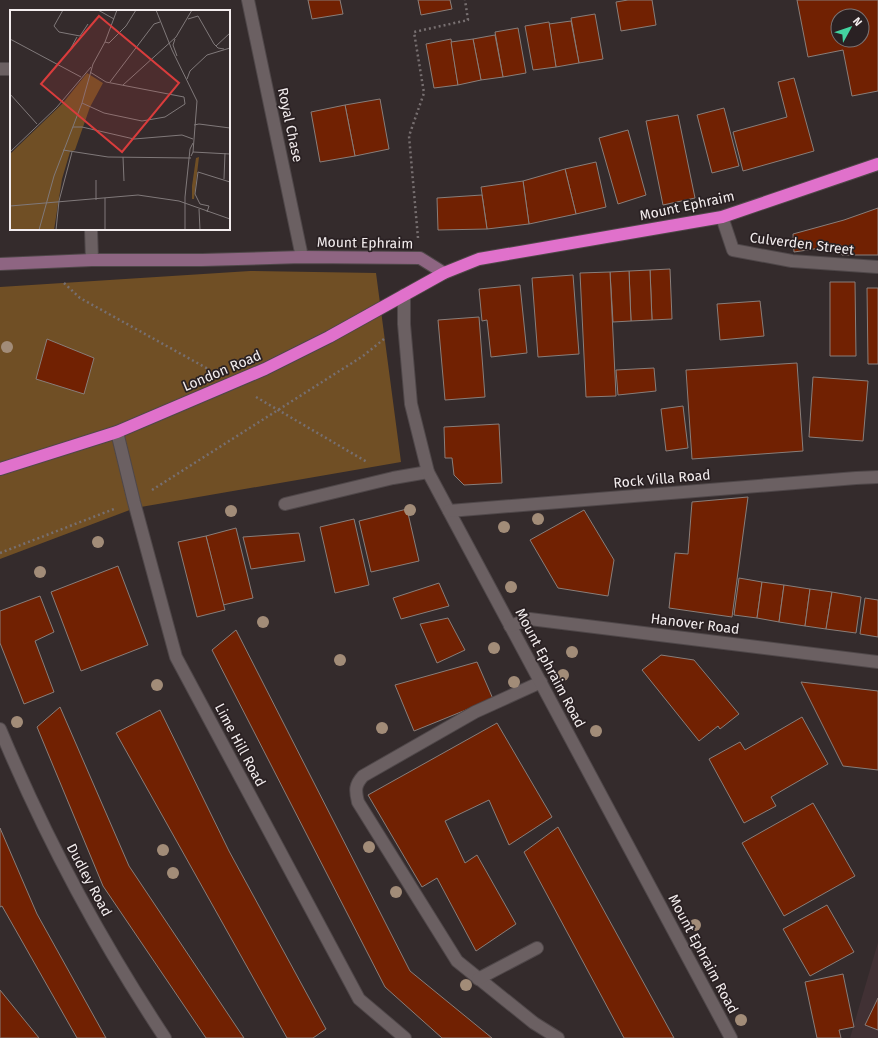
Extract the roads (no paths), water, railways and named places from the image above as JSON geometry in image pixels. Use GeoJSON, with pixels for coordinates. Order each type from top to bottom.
{"type":"FeatureCollection","features":[{"type":"Feature","properties":{"kind":"highway","name":"Mount Ephraim"},"geometry":{"type":"LineString","coordinates":[[444,273],[478,259],[722,217],[878,164]]}},
{"type":"Feature","properties":{"kind":"highway","name":"London Road"},"geometry":{"type":"LineString","coordinates":[[0,469],[117,432],[265,369],[329,337],[444,273]]}},
{"type":"Feature","properties":{"kind":"street","name":"Royal Chase"},"geometry":{"type":"LineString","coordinates":[[248,0],[302,257]]}},
{"type":"Feature","properties":{"kind":"street","name":"Culverden Street"},"geometry":{"type":"LineString","coordinates":[[722,217],[733,250],[792,261],[878,267]]}},
{"type":"Feature","properties":{"kind":"street"},"geometry":{"type":"LineString","coordinates":[[91,230],[92,260]]}},
{"type":"Feature","properties":{"kind":"street","name":"Mount Ephraim"},"geometry":{"type":"LineString","coordinates":[[0,264],[92,260],[202,260],[302,257],[420,258],[444,273]]}},
{"type":"Feature","properties":{"kind":"street","name":"Mount Ephraim Road"},"geometry":{"type":"LineString","coordinates":[[404,295],[404,324],[411,404],[428,472],[730,1038]]}},
{"type":"Feature","properties":{"kind":"street","name":"Lime Hill Road"},"geometry":{"type":"LineString","coordinates":[[117,432],[134,502],[176,657],[359,999],[405,1038]]}},
{"type":"Feature","properties":{"kind":"street"},"geometry":{"type":"LineString","coordinates":[[285,504],[394,478],[428,472]]}},
{"type":"Feature","properties":{"kind":"street","name":"Rock Villa Road"},"geometry":{"type":"LineString","coordinates":[[449,511],[878,477]]}},
{"type":"Feature","properties":{"kind":"street","name":"Hanover Road"},"geometry":{"type":"LineString","coordinates":[[510,626],[530,619],[878,662]]}},
{"type":"Feature","properties":{"kind":"street"},"geometry":{"type":"LineString","coordinates":[[541,682],[475,712],[363,776],[357,783],[355,791],[358,802],[457,961],[534,1023],[558,1038]]}},
{"type":"Feature","properties":{"kind":"street","name":"Dudley Road"},"geometry":{"type":"LineString","coordinates":[[0,729],[23,785],[78,894],[137,996],[165,1038]]}},
{"type":"Feature","properties":{"kind":"street"},"geometry":{"type":"LineString","coordinates":[[478,979],[536,948]]}}]}
